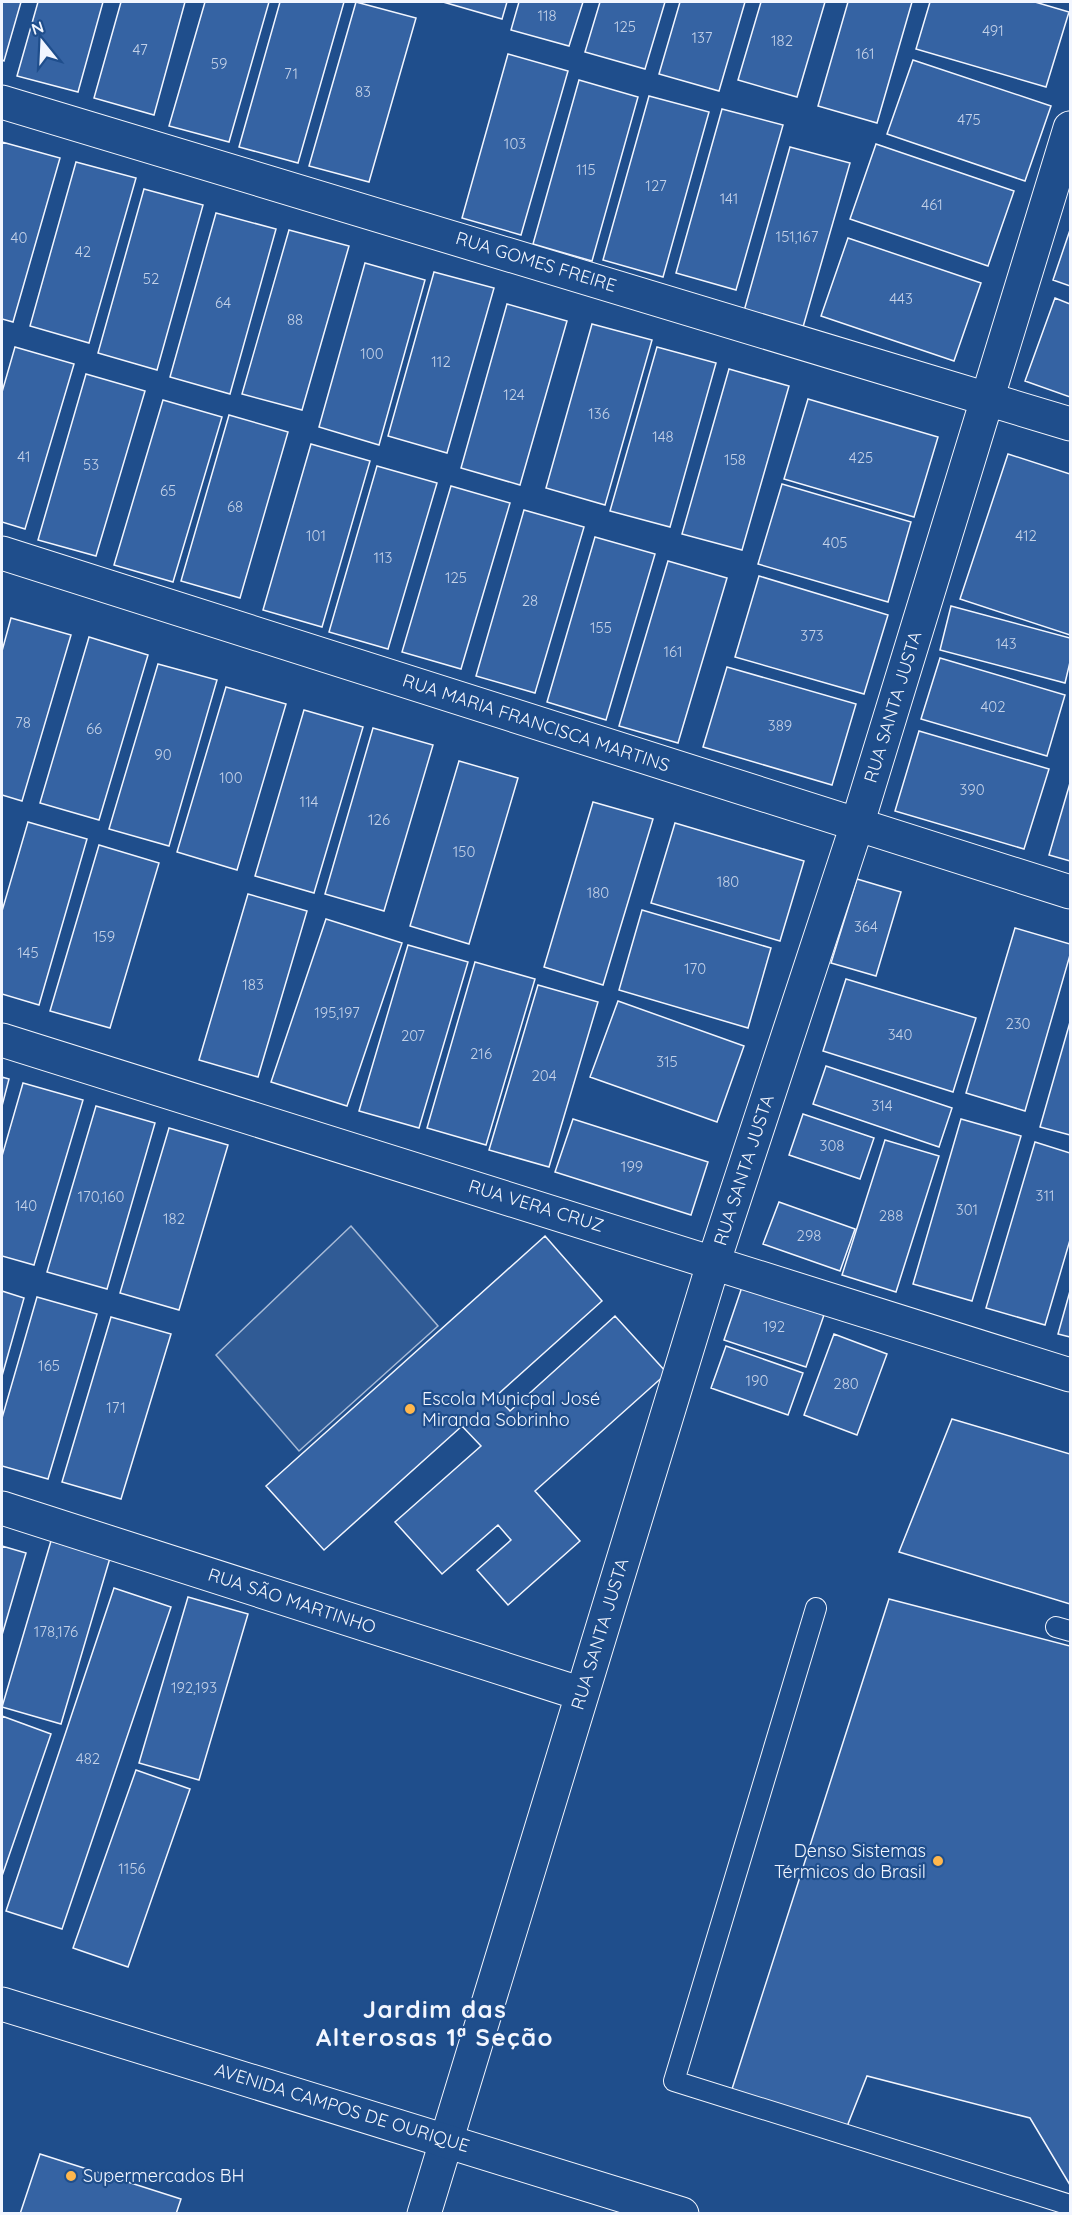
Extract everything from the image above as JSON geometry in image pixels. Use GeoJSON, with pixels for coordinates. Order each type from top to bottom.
{"type":"FeatureCollection","features":[{"type":"Feature","properties":{"kind":"street","name":"RUA GOMES FREIRE"},"geometry":{"type":"LineString","coordinates":[[2,102],[1071,424]]}},
{"type":"Feature","properties":{"kind":"street","name":"RUA SANTA JUSTA"},"geometry":{"type":"LineString","coordinates":[[424,2214],[714,1262],[857,825],[1071,128]]}},
{"type":"Feature","properties":{"kind":"street","name":"RUA MARIA FRANCISCA MARTINS"},"geometry":{"type":"LineString","coordinates":[[2,553],[1071,892]]}},
{"type":"Feature","properties":{"kind":"street","name":"RUA VERA CRUZ"},"geometry":{"type":"LineString","coordinates":[[2,1040],[1071,1375]]}},
{"type":"Feature","properties":{"kind":"street","name":"RUA SÃO MARTINHO"},"geometry":{"type":"LineString","coordinates":[[2,1508],[582,1694]]}},
{"type":"Feature","properties":{"kind":"street","name":"AVENIDA CAMPOS DE OURIQUE"},"geometry":{"type":"LineString","coordinates":[[2,2004],[681,2214]]}},
{"type":"Feature","properties":{"kind":"lane"},"geometry":{"type":"LineString","coordinates":[[816,1608],[674,2081],[1071,2205]]}},
{"type":"Feature","properties":{"kind":"shaded area"},"geometry":{"type":"Polygon","coordinates":[[[351,1226],[438,1326],[299,1451],[216,1355],[351,1226]]]}},
{"type":"Feature","properties":{"kind":"building"},"geometry":{"type":"Polygon","coordinates":[[[2,2],[21,2],[4,61],[2,60],[2,2]]]}},
{"type":"Feature","properties":{"kind":"building"},"geometry":{"type":"Polygon","coordinates":[[[38,2],[103,2],[78,92],[17,76],[38,2]]]}},
{"type":"Feature","properties":{"kind":"building"},"geometry":{"type":"Polygon","coordinates":[[[121,2],[185,2],[154,115],[94,98],[121,2]]]}},
{"type":"Feature","properties":{"kind":"building"},"geometry":{"type":"Polygon","coordinates":[[[205,2],[269,2],[229,142],[169,126],[205,2]]]}},
{"type":"Feature","properties":{"kind":"building"},"geometry":{"type":"Polygon","coordinates":[[[280,2],[344,2],[298,163],[239,147],[280,2]]]}},
{"type":"Feature","properties":{"kind":"building"},"geometry":{"type":"Polygon","coordinates":[[[356,2],[416,18],[369,182],[309,166],[356,2]]]}},
{"type":"Feature","properties":{"kind":"building"},"geometry":{"type":"Polygon","coordinates":[[[443,2],[507,2],[502,19],[443,2]]]}},
{"type":"Feature","properties":{"kind":"building"},"geometry":{"type":"Polygon","coordinates":[[[519,2],[583,2],[569,46],[511,30],[519,2]]]}},
{"type":"Feature","properties":{"kind":"building"},"geometry":{"type":"Polygon","coordinates":[[[600,2],[665,2],[645,69],[585,52],[600,2]]]}},
{"type":"Feature","properties":{"kind":"building"},"geometry":{"type":"Polygon","coordinates":[[[680,2],[745,2],[719,91],[659,74],[680,2]]]}},
{"type":"Feature","properties":{"kind":"building"},"geometry":{"type":"Polygon","coordinates":[[[761,2],[825,2],[797,97],[738,80],[761,2]]]}},
{"type":"Feature","properties":{"kind":"building"},"geometry":{"type":"Polygon","coordinates":[[[848,2],[912,2],[877,123],[818,106],[848,2]]]}},
{"type":"Feature","properties":{"kind":"building"},"geometry":{"type":"Polygon","coordinates":[[[930,2],[1035,2],[1069,12],[1046,87],[916,49],[930,2]]]}},
{"type":"Feature","properties":{"kind":"building"},"geometry":{"type":"Polygon","coordinates":[[[508,54],[568,71],[521,235],[462,218],[508,54]]]}},
{"type":"Feature","properties":{"kind":"building"},"geometry":{"type":"Polygon","coordinates":[[[913,60],[1051,106],[1025,181],[887,134],[913,60]]]}},
{"type":"Feature","properties":{"kind":"building"},"geometry":{"type":"Polygon","coordinates":[[[579,80],[638,97],[592,261],[533,244],[579,80]]]}},
{"type":"Feature","properties":{"kind":"building"},"geometry":{"type":"Polygon","coordinates":[[[649,96],[709,112],[663,277],[603,260],[649,96]]]}},
{"type":"Feature","properties":{"kind":"building"},"geometry":{"type":"Polygon","coordinates":[[[722,109],[783,125],[736,290],[676,273],[722,109]]]}},
{"type":"Feature","properties":{"kind":"building"},"geometry":{"type":"Polygon","coordinates":[[[2,142],[60,158],[13,322],[2,319],[2,142]]]}},
{"type":"Feature","properties":{"kind":"building"},"geometry":{"type":"Polygon","coordinates":[[[876,144],[1014,191],[988,266],[850,219],[876,144]]]}},
{"type":"Feature","properties":{"kind":"building"},"geometry":{"type":"Polygon","coordinates":[[[790,147],[850,163],[803,327],[744,311],[790,147]]]}},
{"type":"Feature","properties":{"kind":"building"},"geometry":{"type":"Polygon","coordinates":[[[76,162],[136,178],[89,343],[30,326],[76,162]]]}},
{"type":"Feature","properties":{"kind":"building"},"geometry":{"type":"Polygon","coordinates":[[[144,189],[203,205],[157,370],[98,353],[144,189]]]}},
{"type":"Feature","properties":{"kind":"building"},"geometry":{"type":"Polygon","coordinates":[[[216,213],[276,229],[230,394],[170,377],[216,213]]]}},
{"type":"Feature","properties":{"kind":"building"},"geometry":{"type":"Polygon","coordinates":[[[289,230],[349,246],[302,410],[242,394],[289,230]]]}},
{"type":"Feature","properties":{"kind":"building"},"geometry":{"type":"Polygon","coordinates":[[[1070,230],[1070,286],[1053,280],[1070,230]]]}},
{"type":"Feature","properties":{"kind":"building"},"geometry":{"type":"Polygon","coordinates":[[[848,238],[981,283],[954,361],[821,316],[848,238]]]}},
{"type":"Feature","properties":{"kind":"building"},"geometry":{"type":"Polygon","coordinates":[[[365,263],[425,280],[379,445],[319,427],[365,263]]]}},
{"type":"Feature","properties":{"kind":"building"},"geometry":{"type":"Polygon","coordinates":[[[434,272],[494,288],[447,453],[388,436],[434,272]]]}},
{"type":"Feature","properties":{"kind":"building"},"geometry":{"type":"Polygon","coordinates":[[[1055,298],[1070,304],[1070,397],[1025,381],[1055,298]]]}},
{"type":"Feature","properties":{"kind":"building"},"geometry":{"type":"Polygon","coordinates":[[[507,304],[567,321],[520,485],[461,468],[507,304]]]}},
{"type":"Feature","properties":{"kind":"building"},"geometry":{"type":"Polygon","coordinates":[[[592,324],[652,340],[605,505],[546,488],[592,324]]]}},
{"type":"Feature","properties":{"kind":"building"},"geometry":{"type":"Polygon","coordinates":[[[15,347],[74,364],[25,529],[2,522],[2,392],[15,347]]]}},
{"type":"Feature","properties":{"kind":"building"},"geometry":{"type":"Polygon","coordinates":[[[657,347],[716,363],[670,527],[610,511],[657,347]]]}},
{"type":"Feature","properties":{"kind":"building"},"geometry":{"type":"Polygon","coordinates":[[[729,369],[789,386],[742,550],[682,534],[729,369]]]}},
{"type":"Feature","properties":{"kind":"building"},"geometry":{"type":"Polygon","coordinates":[[[86,374],[145,391],[96,556],[38,540],[86,374]]]}},
{"type":"Feature","properties":{"kind":"building"},"geometry":{"type":"Polygon","coordinates":[[[808,399],[938,437],[914,517],[784,479],[808,399]]]}},
{"type":"Feature","properties":{"kind":"building"},"geometry":{"type":"Polygon","coordinates":[[[163,400],[222,417],[173,582],[114,565],[163,400]]]}},
{"type":"Feature","properties":{"kind":"building"},"geometry":{"type":"Polygon","coordinates":[[[229,415],[288,432],[240,598],[181,581],[229,415]]]}},
{"type":"Feature","properties":{"kind":"building"},"geometry":{"type":"Polygon","coordinates":[[[311,444],[370,461],[322,627],[263,610],[311,444]]]}},
{"type":"Feature","properties":{"kind":"building"},"geometry":{"type":"Polygon","coordinates":[[[1008,454],[1070,474],[1070,635],[960,599],[1008,454]]]}},
{"type":"Feature","properties":{"kind":"building"},"geometry":{"type":"Polygon","coordinates":[[[377,466],[437,483],[388,649],[329,632],[377,466]]]}},
{"type":"Feature","properties":{"kind":"building"},"geometry":{"type":"Polygon","coordinates":[[[782,484],[911,522],[888,602],[758,564],[782,484]]]}},
{"type":"Feature","properties":{"kind":"building"},"geometry":{"type":"Polygon","coordinates":[[[451,486],[510,503],[461,669],[402,652],[451,486]]]}},
{"type":"Feature","properties":{"kind":"building"},"geometry":{"type":"Polygon","coordinates":[[[524,510],[584,527],[535,693],[476,676],[524,510]]]}},
{"type":"Feature","properties":{"kind":"building"},"geometry":{"type":"Polygon","coordinates":[[[595,537],[655,554],[606,720],[547,702],[595,537]]]}},
{"type":"Feature","properties":{"kind":"building"},"geometry":{"type":"Polygon","coordinates":[[[668,561],[727,578],[678,743],[619,726],[668,561]]]}},
{"type":"Feature","properties":{"kind":"building"},"geometry":{"type":"Polygon","coordinates":[[[759,576],[888,615],[864,694],[735,657],[759,576]]]}},
{"type":"Feature","properties":{"kind":"building"},"geometry":{"type":"Polygon","coordinates":[[[951,606],[1070,638],[1070,662],[1065,683],[940,650],[951,606]]]}},
{"type":"Feature","properties":{"kind":"building"},"geometry":{"type":"Polygon","coordinates":[[[11,618],[71,635],[22,801],[2,795],[2,651],[11,618]]]}},
{"type":"Feature","properties":{"kind":"building"},"geometry":{"type":"Polygon","coordinates":[[[89,637],[148,655],[99,820],[40,803],[89,637]]]}},
{"type":"Feature","properties":{"kind":"building"},"geometry":{"type":"Polygon","coordinates":[[[940,658],[1065,695],[1047,756],[921,719],[940,658]]]}},
{"type":"Feature","properties":{"kind":"building"},"geometry":{"type":"Polygon","coordinates":[[[158,664],[217,680],[169,846],[109,829],[158,664]]]}},
{"type":"Feature","properties":{"kind":"building"},"geometry":{"type":"Polygon","coordinates":[[[727,667],[856,704],[832,785],[703,747],[727,667]]]}},
{"type":"Feature","properties":{"kind":"building"},"geometry":{"type":"Polygon","coordinates":[[[226,687],[286,704],[237,870],[177,852],[226,687]]]}},
{"type":"Feature","properties":{"kind":"building"},"geometry":{"type":"Polygon","coordinates":[[[304,710],[363,727],[314,893],[255,876],[304,710]]]}},
{"type":"Feature","properties":{"kind":"building"},"geometry":{"type":"Polygon","coordinates":[[[373,728],[433,745],[384,911],[325,894],[373,728]]]}},
{"type":"Feature","properties":{"kind":"building"},"geometry":{"type":"Polygon","coordinates":[[[919,731],[1049,769],[1024,849],[895,811],[919,731]]]}},
{"type":"Feature","properties":{"kind":"building"},"geometry":{"type":"Polygon","coordinates":[[[459,761],[518,778],[469,944],[410,926],[459,761]]]}},
{"type":"Feature","properties":{"kind":"building"},"geometry":{"type":"Polygon","coordinates":[[[1070,783],[1070,861],[1049,855],[1070,783]]]}},
{"type":"Feature","properties":{"kind":"building"},"geometry":{"type":"Polygon","coordinates":[[[593,802],[653,819],[603,985],[544,967],[593,802]]]}},
{"type":"Feature","properties":{"kind":"building"},"geometry":{"type":"Polygon","coordinates":[[[28,822],[87,839],[39,1005],[2,994],[2,911],[28,822]]]}},
{"type":"Feature","properties":{"kind":"building"},"geometry":{"type":"Polygon","coordinates":[[[675,823],[804,861],[780,941],[651,903],[675,823]]]}},
{"type":"Feature","properties":{"kind":"building"},"geometry":{"type":"Polygon","coordinates":[[[99,845],[159,863],[110,1028],[50,1011],[99,845]]]}},
{"type":"Feature","properties":{"kind":"building"},"geometry":{"type":"Polygon","coordinates":[[[857,879],[901,892],[876,976],[831,963],[857,879]]]}},
{"type":"Feature","properties":{"kind":"building"},"geometry":{"type":"Polygon","coordinates":[[[248,894],[307,911],[258,1077],[199,1060],[248,894]]]}},
{"type":"Feature","properties":{"kind":"building"},"geometry":{"type":"Polygon","coordinates":[[[642,910],[771,948],[748,1028],[619,990],[642,910]]]}},
{"type":"Feature","properties":{"kind":"building"},"geometry":{"type":"Polygon","coordinates":[[[326,919],[402,943],[347,1106],[271,1082],[326,919]]]}},
{"type":"Feature","properties":{"kind":"building"},"geometry":{"type":"Polygon","coordinates":[[[1015,928],[1070,944],[1070,955],[1025,1111],[966,1093],[1015,928]]]}},
{"type":"Feature","properties":{"kind":"building"},"geometry":{"type":"Polygon","coordinates":[[[408,945],[468,962],[419,1128],[359,1111],[408,945]]]}},
{"type":"Feature","properties":{"kind":"building"},"geometry":{"type":"Polygon","coordinates":[[[475,962],[535,979],[486,1145],[427,1128],[475,962]]]}},
{"type":"Feature","properties":{"kind":"building"},"geometry":{"type":"Polygon","coordinates":[[[846,979],[976,1018],[953,1092],[823,1051],[846,979]]]}},
{"type":"Feature","properties":{"kind":"building"},"geometry":{"type":"Polygon","coordinates":[[[538,985],[598,1002],[549,1167],[489,1150],[538,985]]]}},
{"type":"Feature","properties":{"kind":"building"},"geometry":{"type":"Polygon","coordinates":[[[618,1001],[744,1046],[717,1122],[590,1077],[618,1001]]]}},
{"type":"Feature","properties":{"kind":"building"},"geometry":{"type":"Polygon","coordinates":[[[1070,1022],[1070,1135],[1040,1127],[1070,1022]]]}},
{"type":"Feature","properties":{"kind":"building"},"geometry":{"type":"Polygon","coordinates":[[[826,1066],[952,1108],[939,1147],[813,1104],[826,1066]]]}},
{"type":"Feature","properties":{"kind":"building"},"geometry":{"type":"Polygon","coordinates":[[[2,1077],[9,1079],[2,1106],[2,1077]]]}},
{"type":"Feature","properties":{"kind":"building"},"geometry":{"type":"Polygon","coordinates":[[[23,1083],[83,1100],[34,1265],[2,1256],[2,1156],[23,1083]]]}},
{"type":"Feature","properties":{"kind":"building"},"geometry":{"type":"Polygon","coordinates":[[[96,1106],[155,1123],[107,1289],[47,1272],[96,1106]]]}},
{"type":"Feature","properties":{"kind":"building"},"geometry":{"type":"Polygon","coordinates":[[[803,1114],[874,1138],[860,1179],[789,1155],[803,1114]]]}},
{"type":"Feature","properties":{"kind":"building"},"geometry":{"type":"Polygon","coordinates":[[[573,1119],[708,1162],[691,1215],[555,1172],[573,1119]]]}},
{"type":"Feature","properties":{"kind":"building"},"geometry":{"type":"Polygon","coordinates":[[[961,1119],[1021,1136],[972,1301],[913,1284],[961,1119]]]}},
{"type":"Feature","properties":{"kind":"building"},"geometry":{"type":"Polygon","coordinates":[[[169,1128],[228,1145],[179,1310],[120,1293],[169,1128]]]}},
{"type":"Feature","properties":{"kind":"building"},"geometry":{"type":"Polygon","coordinates":[[[885,1140],[939,1156],[896,1292],[842,1275],[885,1140]]]}},
{"type":"Feature","properties":{"kind":"building"},"geometry":{"type":"Polygon","coordinates":[[[1035,1142],[1070,1153],[1070,1240],[1045,1325],[986,1308],[1035,1142]]]}},
{"type":"Feature","properties":{"kind":"building"},"geometry":{"type":"Polygon","coordinates":[[[779,1202],[855,1229],[840,1271],[763,1244],[779,1202]]]}},
{"type":"Feature","properties":{"kind":"building"},"geometry":{"type":"Polygon","coordinates":[[[545,1236],[602,1301],[496,1396],[510,1411],[615,1316],[667,1373],[535,1491],[580,1541],[508,1605],[477,1570],[511,1540],[498,1525],[442,1574],[395,1522],[481,1446],[462,1426],[324,1550],[266,1486],[545,1236]]]}},
{"type":"Feature","properties":{"kind":"building"},"geometry":{"type":"Polygon","coordinates":[[[742,1287],[824,1315],[806,1367],[724,1340],[742,1287]]]}},
{"type":"Feature","properties":{"kind":"building"},"geometry":{"type":"Polygon","coordinates":[[[2,1291],[24,1298],[2,1376],[2,1291]]]}},
{"type":"Feature","properties":{"kind":"building"},"geometry":{"type":"Polygon","coordinates":[[[1070,1291],[1070,1337],[1058,1334],[1070,1291]]]}},
{"type":"Feature","properties":{"kind":"building"},"geometry":{"type":"Polygon","coordinates":[[[37,1297],[97,1314],[48,1479],[2,1466],[2,1418],[37,1297]]]}},
{"type":"Feature","properties":{"kind":"building"},"geometry":{"type":"Polygon","coordinates":[[[111,1317],[171,1334],[121,1499],[62,1482],[111,1317]]]}},
{"type":"Feature","properties":{"kind":"building"},"geometry":{"type":"Polygon","coordinates":[[[834,1334],[887,1354],[857,1435],[804,1415],[834,1334]]]}},
{"type":"Feature","properties":{"kind":"building"},"geometry":{"type":"Polygon","coordinates":[[[726,1346],[803,1373],[788,1415],[711,1388],[726,1346]]]}},
{"type":"Feature","properties":{"kind":"building"},"geometry":{"type":"Polygon","coordinates":[[[952,1419],[1070,1454],[1070,1604],[899,1552],[952,1419]]]}},
{"type":"Feature","properties":{"kind":"building"},"geometry":{"type":"Polygon","coordinates":[[[51,1541],[110,1558],[61,1724],[2,1707],[51,1541]]]}},
{"type":"Feature","properties":{"kind":"building"},"geometry":{"type":"Polygon","coordinates":[[[2,1546],[26,1553],[2,1635],[2,1546]]]}},
{"type":"Feature","properties":{"kind":"building"},"geometry":{"type":"Polygon","coordinates":[[[114,1588],[171,1607],[62,1929],[6,1911],[114,1588]]]}},
{"type":"Feature","properties":{"kind":"building"},"geometry":{"type":"Polygon","coordinates":[[[188,1597],[248,1614],[199,1780],[139,1763],[188,1597]]]}},
{"type":"Feature","properties":{"kind":"building","name":"Denso Sistemas Térmicos do Brasil"},"geometry":{"type":"Polygon","coordinates":[[[889,1599],[1070,1646],[1070,2185],[1030,2118],[867,2076],[846,2129],[732,2089],[889,1599]]]}},
{"type":"Feature","properties":{"kind":"building"},"geometry":{"type":"Polygon","coordinates":[[[2,1716],[51,1734],[2,1876],[2,1716]]]}},
{"type":"Feature","properties":{"kind":"building"},"geometry":{"type":"Polygon","coordinates":[[[136,1770],[190,1789],[128,1967],[73,1948],[136,1770]]]}},
{"type":"Feature","properties":{"kind":"building","name":"Supermercados BH"},"geometry":{"type":"Polygon","coordinates":[[[40,2154],[181,2199],[176,2214],[20,2214],[40,2154]]]}},
{"type":"Feature","properties":{"kind":"place","name":"Escola Municpal José Miranda Sobrinho"},"geometry":{"type":"Point","coordinates":[410,1409]}},
{"type":"Feature","properties":{"kind":"place","name":"Denso Sistemas Térmicos do Brasil"},"geometry":{"type":"Point","coordinates":[938,1861]}},
{"type":"Feature","properties":{"kind":"place","name":"Supermercados BH"},"geometry":{"type":"Point","coordinates":[71,2176]}},
{"type":"Feature","properties":{"kind":"district","name":"Jardim das Alterosas 1ª Seção"},"geometry":{"type":"Point","coordinates":[435,2024]}}]}
